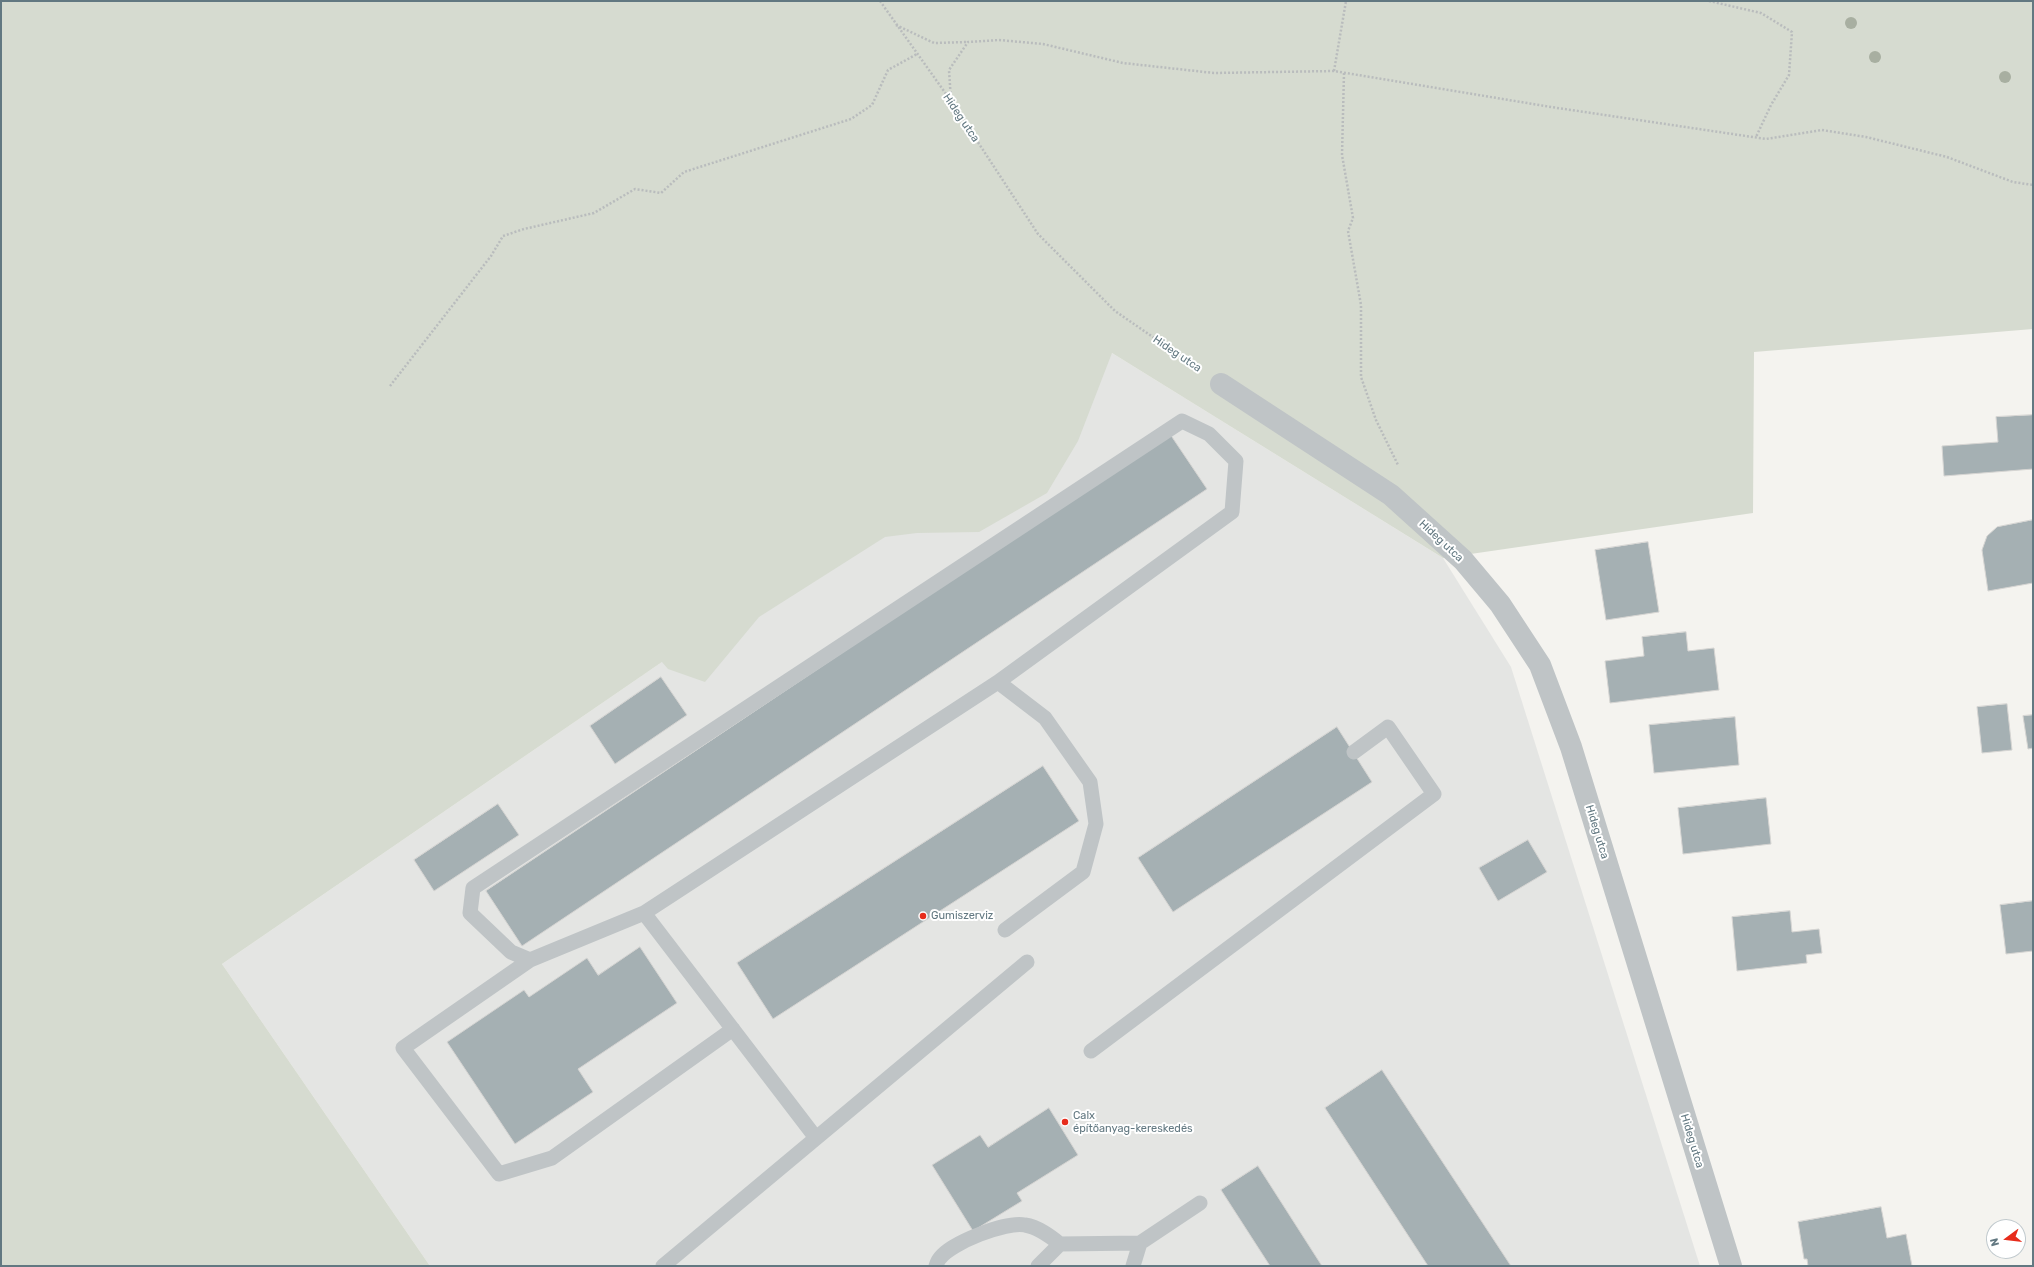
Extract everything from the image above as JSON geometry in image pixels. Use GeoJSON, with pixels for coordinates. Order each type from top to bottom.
{"type":"FeatureCollection","features":[{"type":"Feature","properties":{"kind":"street","name":"Hideg utca"},"geometry":{"type":"LineString","coordinates":[[1221,384],[1391,495],[1462,560],[1500,604],[1540,665],[1571,747],[1731,1266]]}},
{"type":"Feature","properties":{"kind":"lane"},"geometry":{"type":"LineString","coordinates":[[530,960],[511,952],[470,913],[473,888],[1182,421],[1209,434],[1236,461],[1232,512],[998,682],[644,913],[530,960],[403,1048],[499,1174],[552,1158],[733,1029]]}},
{"type":"Feature","properties":{"kind":"lane"},"geometry":{"type":"LineString","coordinates":[[998,682],[1045,718],[1090,782],[1096,824],[1083,872],[1005,930]]}},
{"type":"Feature","properties":{"kind":"lane"},"geometry":{"type":"LineString","coordinates":[[1091,1051],[1434,794],[1388,727],[1354,752]]}},
{"type":"Feature","properties":{"kind":"lane"},"geometry":{"type":"LineString","coordinates":[[644,913],[816,1138]]}},
{"type":"Feature","properties":{"kind":"lane"},"geometry":{"type":"LineString","coordinates":[[663,1266],[1028,962]]}},
{"type":"Feature","properties":{"kind":"lane"},"geometry":{"type":"LineString","coordinates":[[936,1266],[940,1257],[971,1237],[1016,1224],[1027,1225],[1060,1244],[1140,1243],[1200,1203]]}},
{"type":"Feature","properties":{"kind":"lane"},"geometry":{"type":"LineString","coordinates":[[1133,1266],[1140,1243]]}},
{"type":"Feature","properties":{"kind":"lane"},"geometry":{"type":"LineString","coordinates":[[1038,1266],[1060,1244]]}},
{"type":"Feature","properties":{"kind":"path","name":"Hideg utca"},"geometry":{"type":"LineString","coordinates":[[880,1],[894,24],[951,101],[1038,234],[1114,312],[1221,384]]}},
{"type":"Feature","properties":{"kind":"path"},"geometry":{"type":"LineString","coordinates":[[1334,71],[1346,1]]}},
{"type":"Feature","properties":{"kind":"path"},"geometry":{"type":"LineString","coordinates":[[1710,1],[1761,13],[1792,32],[1788,75],[1771,105],[1756,137]]}},
{"type":"Feature","properties":{"kind":"path"},"geometry":{"type":"LineString","coordinates":[[894,24],[934,43],[999,40],[1043,44],[1123,63],[1214,73],[1334,71],[1551,107],[1766,139],[1822,130],[1866,137],[1947,157],[2013,182],[2033,185]]}},
{"type":"Feature","properties":{"kind":"path"},"geometry":{"type":"LineString","coordinates":[[951,101],[949,70],[968,42]]}},
{"type":"Feature","properties":{"kind":"path"},"geometry":{"type":"LineString","coordinates":[[390,386],[491,256],[503,236],[524,229],[594,213],[635,189],[661,194],[684,172],[851,119],[872,106],[888,70],[917,54]]}},
{"type":"Feature","properties":{"kind":"path"},"geometry":{"type":"LineString","coordinates":[[1344,73],[1342,155],[1354,218],[1348,231],[1361,304],[1361,377],[1376,420],[1400,469]]}},
{"type":"Feature","properties":{"kind":"shaded area"},"geometry":{"type":"Polygon","coordinates":[[[1,1],[2033,1],[2033,329],[1754,352],[1753,513],[1443,558],[1112,353],[1078,441],[1047,493],[979,532],[917,533],[885,537],[759,617],[705,682],[668,669],[662,662],[222,964],[430,1266],[1,1266],[1,1]]]}},
{"type":"Feature","properties":{"kind":"shaded area"},"geometry":{"type":"Polygon","coordinates":[[[1112,353],[1443,558],[1511,667],[1700,1266],[430,1266],[222,964],[1112,353]]]}},
{"type":"Feature","properties":{"kind":"building"},"geometry":{"type":"Polygon","coordinates":[[[2033,415],[2033,469],[1944,476],[1942,446],[1998,442],[1996,417],[2033,415]]]}},
{"type":"Feature","properties":{"kind":"building"},"geometry":{"type":"Polygon","coordinates":[[[1170,434],[1207,489],[522,946],[486,891],[1170,434]]]}},
{"type":"Feature","properties":{"kind":"building"},"geometry":{"type":"Polygon","coordinates":[[[2033,520],[2033,583],[1988,591],[1982,550],[1987,536],[1997,527],[2033,520]]]}},
{"type":"Feature","properties":{"kind":"building"},"geometry":{"type":"Polygon","coordinates":[[[1648,542],[1659,612],[1606,620],[1595,550],[1648,542]]]}},
{"type":"Feature","properties":{"kind":"building"},"geometry":{"type":"Polygon","coordinates":[[[1686,632],[1688,651],[1714,648],[1719,690],[1610,703],[1605,661],[1644,656],[1642,637],[1686,632]]]}},
{"type":"Feature","properties":{"kind":"building"},"geometry":{"type":"Polygon","coordinates":[[[661,677],[687,715],[615,764],[590,726],[661,677]]]}},
{"type":"Feature","properties":{"kind":"building"},"geometry":{"type":"Polygon","coordinates":[[[2007,704],[2012,750],[1982,753],[1977,707],[2007,704]]]}},
{"type":"Feature","properties":{"kind":"building"},"geometry":{"type":"Polygon","coordinates":[[[2033,715],[2033,748],[2028,749],[2023,716],[2033,715]]]}},
{"type":"Feature","properties":{"kind":"building"},"geometry":{"type":"Polygon","coordinates":[[[1735,717],[1739,765],[1654,773],[1649,725],[1735,717]]]}},
{"type":"Feature","properties":{"kind":"building"},"geometry":{"type":"Polygon","coordinates":[[[1337,727],[1372,782],[1173,912],[1138,858],[1337,727]]]}},
{"type":"Feature","properties":{"kind":"building"},"geometry":{"type":"Polygon","coordinates":[[[1043,766],[1079,821],[773,1019],[737,963],[1043,766]]]}},
{"type":"Feature","properties":{"kind":"building"},"geometry":{"type":"Polygon","coordinates":[[[1766,798],[1771,844],[1683,854],[1678,808],[1766,798]]]}},
{"type":"Feature","properties":{"kind":"building"},"geometry":{"type":"Polygon","coordinates":[[[498,804],[519,835],[434,891],[414,860],[498,804]]]}},
{"type":"Feature","properties":{"kind":"building"},"geometry":{"type":"Polygon","coordinates":[[[1528,840],[1547,872],[1498,901],[1479,868],[1528,840]]]}},
{"type":"Feature","properties":{"kind":"building"},"geometry":{"type":"Polygon","coordinates":[[[2033,901],[2033,951],[2006,954],[2000,905],[2033,901]]]}},
{"type":"Feature","properties":{"kind":"building"},"geometry":{"type":"Polygon","coordinates":[[[1790,911],[1792,932],[1819,929],[1822,953],[1806,955],[1807,963],[1737,971],[1732,917],[1790,911]]]}},
{"type":"Feature","properties":{"kind":"building"},"geometry":{"type":"Polygon","coordinates":[[[640,947],[677,1003],[578,1069],[593,1092],[515,1144],[447,1042],[524,990],[529,997],[587,958],[598,975],[640,947]]]}},
{"type":"Feature","properties":{"kind":"building"},"geometry":{"type":"Polygon","coordinates":[[[1382,1070],[1511,1266],[1428,1266],[1325,1108],[1382,1070]]]}},
{"type":"Feature","properties":{"kind":"building"},"geometry":{"type":"Polygon","coordinates":[[[1049,1108],[1078,1155],[1017,1193],[1022,1201],[973,1231],[932,1165],[980,1135],[988,1147],[1049,1108]]]}},
{"type":"Feature","properties":{"kind":"building"},"geometry":{"type":"Polygon","coordinates":[[[1258,1166],[1322,1266],[1270,1266],[1221,1190],[1258,1166]]]}},
{"type":"Feature","properties":{"kind":"building"},"geometry":{"type":"Polygon","coordinates":[[[1881,1207],[1887,1238],[1906,1234],[1912,1266],[1808,1266],[1807,1259],[1804,1259],[1798,1222],[1881,1207]]]}},
{"type":"Feature","properties":{"kind":"place","name":"Gumiszerviz"},"geometry":{"type":"Point","coordinates":[923,916]}},
{"type":"Feature","properties":{"kind":"place","name":"Calx építőanyag-kereskedés"},"geometry":{"type":"Point","coordinates":[1065,1122]}}]}
